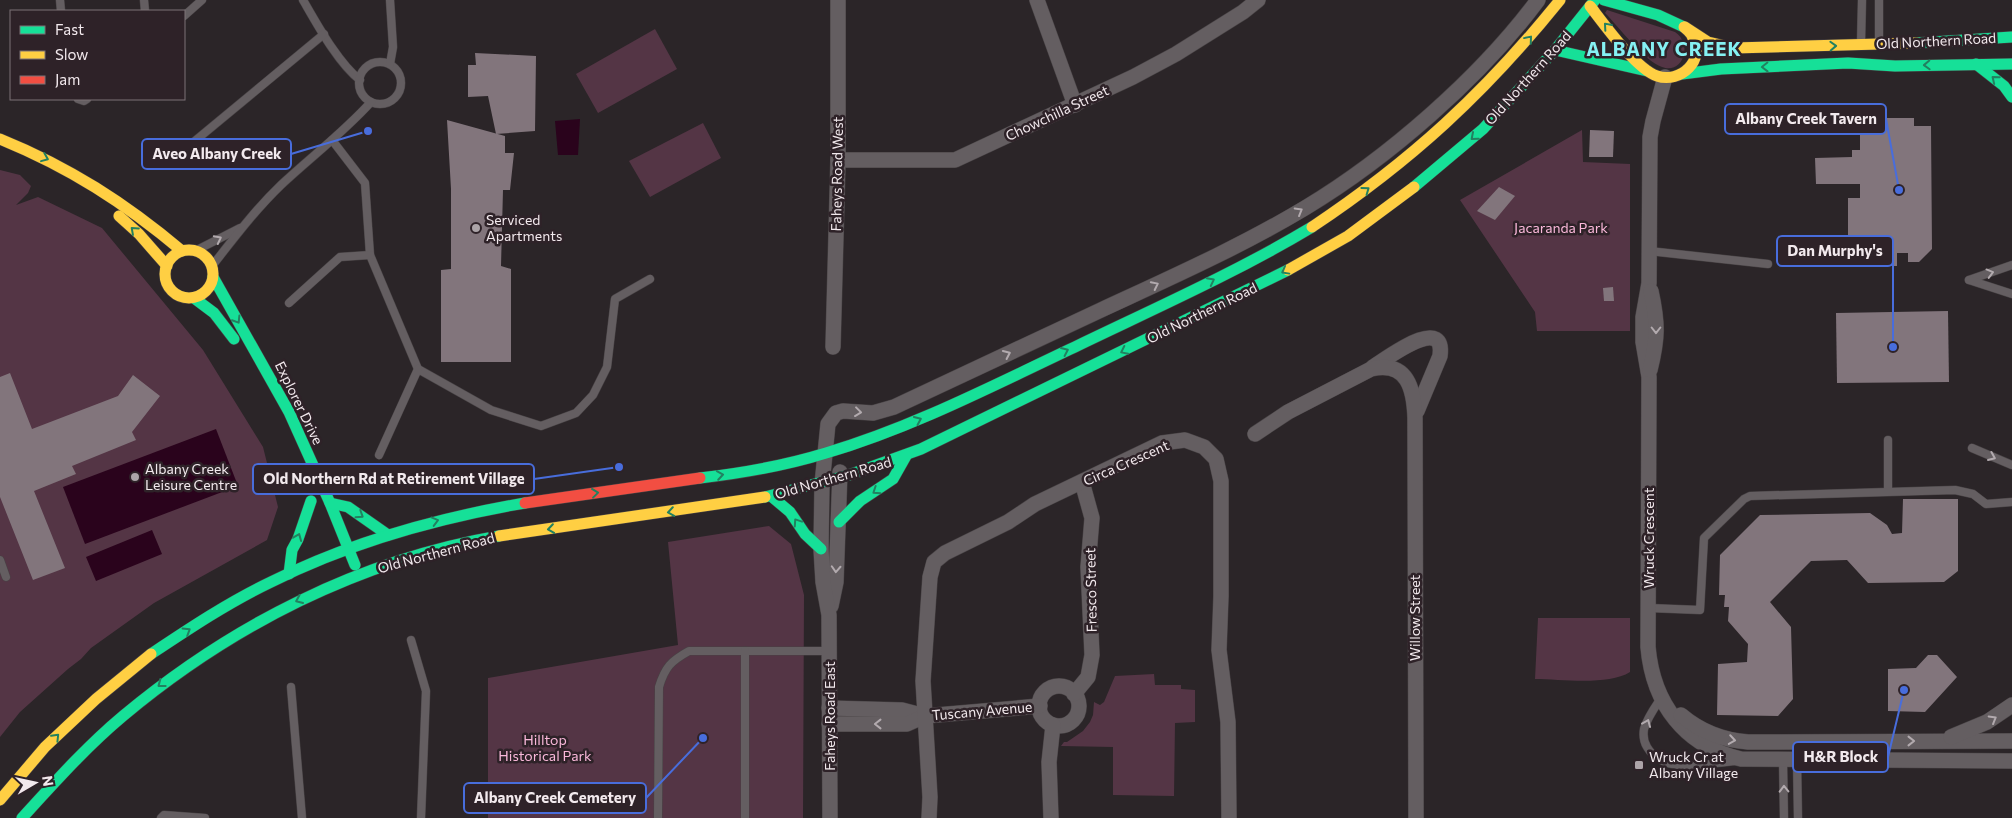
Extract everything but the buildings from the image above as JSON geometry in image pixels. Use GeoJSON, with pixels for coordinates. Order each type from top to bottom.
{"type":"FeatureCollection","features":[{"type":"Feature","properties":{"kind":"main road","name":"Old Northern Road"},"geometry":{"type":"LineString","coordinates":[[22,818],[66,768],[117,720],[183,668],[276,611],[338,563],[349,549],[438,520],[481,511],[791,463],[889,433],[1183,295],[1268,252],[1335,212],[1406,161],[1462,110],[1522,47],[1560,0]]}},
{"type":"Feature","properties":{"kind":"main road","name":"Old Northern Road"},"geometry":{"type":"LineString","coordinates":[[1604,0],[1660,17],[1685,27],[1704,41],[1722,47],[1758,48],[1861,45],[1988,40],[2012,37]]}},
{"type":"Feature","properties":{"kind":"main road"},"geometry":{"type":"LineString","coordinates":[[1652,0],[1660,17]]}},
{"type":"Feature","properties":{"kind":"main road","name":"Old Northern Road"},"geometry":{"type":"LineString","coordinates":[[0,800],[62,731],[91,704],[149,656],[212,616],[289,574],[338,563],[359,575],[440,550],[498,537],[771,496],[822,484],[887,464],[978,423],[1282,274],[1348,236],[1419,183],[1483,129],[1555,50],[1590,2],[1648,72],[1658,77],[1737,68],[1848,63],[1895,66],[2012,64]]}},
{"type":"Feature","properties":{"kind":"main road"},"geometry":{"type":"LineString","coordinates":[[1682,74],[1693,63],[1697,52],[1694,39],[1685,27]]}},
{"type":"Feature","properties":{"kind":"main road"},"geometry":{"type":"LineString","coordinates":[[1871,64],[1879,44]]}},
{"type":"Feature","properties":{"kind":"main road"},"geometry":{"type":"LineString","coordinates":[[1861,45],[1871,64]]}},
{"type":"Feature","properties":{"kind":"main road"},"geometry":{"type":"LineString","coordinates":[[1555,50],[1648,72]]}},
{"type":"Feature","properties":{"kind":"main road"},"geometry":{"type":"LineString","coordinates":[[1976,64],[2004,86],[2012,97]]}},
{"type":"Feature","properties":{"kind":"main road"},"geometry":{"type":"LineString","coordinates":[[0,139],[58,163],[100,187],[147,221],[182,251]]}},
{"type":"Feature","properties":{"kind":"main road"},"geometry":{"type":"LineString","coordinates":[[0,152],[57,177],[86,193],[139,234],[167,266]]}},
{"type":"Feature","properties":{"kind":"main road"},"geometry":{"type":"LineString","coordinates":[[182,251],[195,251],[202,254],[212,272],[207,290],[194,298],[180,296],[169,287],[166,277],[170,259],[182,251]]}},
{"type":"Feature","properties":{"kind":"main road","name":"Explorer Drive"},"geometry":{"type":"LineString","coordinates":[[212,272],[278,391],[330,503],[359,575]]}},
{"type":"Feature","properties":{"kind":"main road","name":"Explorer Drive"},"geometry":{"type":"LineString","coordinates":[[194,298],[214,313],[228,329],[243,352],[267,398]]}},
{"type":"Feature","properties":{"kind":"main road"},"geometry":{"type":"LineString","coordinates":[[839,522],[860,501],[893,479],[907,455]]}},
{"type":"Feature","properties":{"kind":"main road"},"geometry":{"type":"LineString","coordinates":[[771,496],[790,512],[804,534],[821,549]]}},
{"type":"Feature","properties":{"kind":"main road"},"geometry":{"type":"LineString","coordinates":[[289,574],[292,550],[298,539],[310,497],[318,516]]}},
{"type":"Feature","properties":{"kind":"main road"},"geometry":{"type":"LineString","coordinates":[[330,503],[348,507],[388,535]]}},
{"type":"Feature","properties":{"kind":"street","name":"Faheys Road West"},"geometry":{"type":"LineString","coordinates":[[833,347],[838,160],[838,0]]}},
{"type":"Feature","properties":{"kind":"street"},"geometry":{"type":"LineString","coordinates":[[1037,0],[1075,105]]}},
{"type":"Feature","properties":{"kind":"street","name":"Chowchilla Street"},"geometry":{"type":"LineString","coordinates":[[838,160],[955,160],[1133,77],[1176,54],[1243,12],[1258,0]]}},
{"type":"Feature","properties":{"kind":"street","name":"Old Northern Road"},"geometry":{"type":"LineString","coordinates":[[824,454],[828,424],[836,413],[843,411],[873,413],[894,406],[1151,287],[1272,227],[1307,207],[1356,173],[1431,115],[1494,52],[1538,0]]}},
{"type":"Feature","properties":{"kind":"street","name":"Wruck Crescent"},"geometry":{"type":"LineString","coordinates":[[1665,77],[1652,121],[1650,137],[1649,282],[1643,317],[1643,342],[1649,377],[1648,608],[1650,660],[1662,697],[1674,719],[1689,734],[1723,753],[1752,760],[2012,761]]}},
{"type":"Feature","properties":{"kind":"street","name":"Willow Street"},"geometry":{"type":"LineString","coordinates":[[1255,434],[1288,412],[1422,339],[1430,338],[1438,341],[1440,356],[1415,418]]}},
{"type":"Feature","properties":{"kind":"street","name":"Willow Street"},"geometry":{"type":"LineString","coordinates":[[1369,369],[1389,368],[1403,376],[1413,392],[1415,418],[1416,818]]}},
{"type":"Feature","properties":{"kind":"street","name":"Circa Crescent"},"geometry":{"type":"LineString","coordinates":[[925,716],[923,691],[925,642],[930,577],[934,562],[944,553],[1008,522],[1035,504],[1166,442],[1185,440],[1197,443],[1211,452],[1218,463],[1221,481],[1219,656],[1228,722],[1229,818]]}},
{"type":"Feature","properties":{"kind":"street","name":"Faheys Road East"},"geometry":{"type":"LineString","coordinates":[[829,615],[836,582],[840,478],[839,449]]}},
{"type":"Feature","properties":{"kind":"street","name":"Faheys Road East"},"geometry":{"type":"LineString","coordinates":[[824,454],[821,549],[823,582],[829,615],[830,818]]}},
{"type":"Feature","properties":{"kind":"street","name":"Fresco Street"},"geometry":{"type":"LineString","coordinates":[[1074,694],[1088,677],[1092,655],[1088,567],[1092,518],[1082,482]]}},
{"type":"Feature","properties":{"kind":"street"},"geometry":{"type":"LineString","coordinates":[[1064,687],[1074,694],[1079,705],[1075,718],[1065,725],[1053,725],[1044,718],[1040,706],[1043,695],[1052,688],[1064,687]]}},
{"type":"Feature","properties":{"kind":"street","name":"Wruck Crescent"},"geometry":{"type":"LineString","coordinates":[[1662,697],[1686,720],[1714,736],[1730,740],[1790,743],[2012,741]]}},
{"type":"Feature","properties":{"kind":"street","name":"Tuscany Avenue"},"geometry":{"type":"LineString","coordinates":[[830,724],[906,724],[925,716],[1040,706]]}},
{"type":"Feature","properties":{"kind":"street"},"geometry":{"type":"LineString","coordinates":[[1940,741],[1987,722],[2012,706]]}},
{"type":"Feature","properties":{"kind":"street","name":"Tuscany Avenue"},"geometry":{"type":"LineString","coordinates":[[829,708],[902,710],[925,716]]}},
{"type":"Feature","properties":{"kind":"street"},"geometry":{"type":"LineString","coordinates":[[925,716],[930,797],[929,818]]}},
{"type":"Feature","properties":{"kind":"street"},"geometry":{"type":"LineString","coordinates":[[1051,818],[1049,762],[1053,725]]}},
{"type":"Feature","properties":{"kind":"street"},"geometry":{"type":"LineString","coordinates":[[1863,741],[1863,760]]}},
{"type":"Feature","properties":{"kind":"street"},"geometry":{"type":"LineString","coordinates":[[1880,760],[1881,742]]}},
{"type":"Feature","properties":{"kind":"street"},"geometry":{"type":"LineString","coordinates":[[1790,743],[1790,760]]}},
{"type":"Feature","properties":{"kind":"lane"},"geometry":{"type":"LineString","coordinates":[[185,15],[202,0]]}},
{"type":"Feature","properties":{"kind":"lane"},"geometry":{"type":"LineString","coordinates":[[303,0],[349,70],[360,80]]}},
{"type":"Feature","properties":{"kind":"lane"},"geometry":{"type":"LineString","coordinates":[[390,0],[393,47],[390,64]]}},
{"type":"Feature","properties":{"kind":"lane"},"geometry":{"type":"LineString","coordinates":[[1861,45],[1862,0]]}},
{"type":"Feature","properties":{"kind":"lane"},"geometry":{"type":"LineString","coordinates":[[1879,0],[1879,44]]}},
{"type":"Feature","properties":{"kind":"lane"},"geometry":{"type":"LineString","coordinates":[[190,145],[324,34]]}},
{"type":"Feature","properties":{"kind":"lane"},"geometry":{"type":"LineString","coordinates":[[379,62],[390,64],[400,76],[400,91],[389,102],[377,104],[371,102],[363,94],[360,80],[364,70],[372,64],[379,62]]}},
{"type":"Feature","properties":{"kind":"lane"},"geometry":{"type":"LineString","coordinates":[[212,272],[242,227],[282,185],[371,102]]}},
{"type":"Feature","properties":{"kind":"lane"},"geometry":{"type":"LineString","coordinates":[[332,140],[365,183],[370,255],[418,370],[491,410],[540,426],[576,413],[593,395],[607,367],[615,299],[650,279]]}},
{"type":"Feature","properties":{"kind":"lane"},"geometry":{"type":"LineString","coordinates":[[195,251],[242,227]]}},
{"type":"Feature","properties":{"kind":"lane"},"geometry":{"type":"LineString","coordinates":[[1649,251],[1768,264]]}},
{"type":"Feature","properties":{"kind":"lane"},"geometry":{"type":"LineString","coordinates":[[289,303],[340,257],[370,255]]}},
{"type":"Feature","properties":{"kind":"lane"},"geometry":{"type":"LineString","coordinates":[[2012,265],[1969,280],[2012,294]]}},
{"type":"Feature","properties":{"kind":"lane"},"geometry":{"type":"LineString","coordinates":[[379,455],[418,370]]}},
{"type":"Feature","properties":{"kind":"lane"},"geometry":{"type":"LineString","coordinates":[[1888,440],[1888,491]]}},
{"type":"Feature","properties":{"kind":"lane"},"geometry":{"type":"LineString","coordinates":[[1972,448],[2012,466]]}},
{"type":"Feature","properties":{"kind":"lane"},"geometry":{"type":"LineString","coordinates":[[1648,608],[1700,610],[1704,538],[1744,499],[1750,496],[1955,490],[1972,494],[1986,504],[2012,502]]}},
{"type":"Feature","properties":{"kind":"lane"},"geometry":{"type":"LineString","coordinates":[[0,560],[6,577]]}},
{"type":"Feature","properties":{"kind":"lane"},"geometry":{"type":"LineString","coordinates":[[411,640],[426,691],[421,818]]}},
{"type":"Feature","properties":{"kind":"lane"},"geometry":{"type":"LineString","coordinates":[[658,818],[659,687],[664,672],[675,658],[689,651],[830,651]]}},
{"type":"Feature","properties":{"kind":"lane"},"geometry":{"type":"LineString","coordinates":[[745,651],[745,818]]}},
{"type":"Feature","properties":{"kind":"lane"},"geometry":{"type":"LineString","coordinates":[[291,687],[302,818]]}},
{"type":"Feature","properties":{"kind":"lane"},"geometry":{"type":"LineString","coordinates":[[1662,697],[1647,722],[1644,732],[1646,745],[1656,758],[1666,763],[1680,765],[1752,760]]}},
{"type":"Feature","properties":{"kind":"lane"},"geometry":{"type":"LineString","coordinates":[[1784,818],[1790,760]]}},
{"type":"Feature","properties":{"kind":"lane"},"geometry":{"type":"LineString","coordinates":[[1790,760],[1798,818]]}},
{"type":"Feature","properties":{"kind":"lane"},"geometry":{"type":"LineString","coordinates":[[161,818],[164,814],[205,818]]}},
{"type":"Feature","properties":{"kind":"green space"},"geometry":{"type":"Polygon","coordinates":[[[1607,10],[1675,32],[1684,44],[1685,51],[1680,63],[1675,67],[1669,68],[1655,64],[1640,51],[1605,13],[1607,10]]]}},
{"type":"Feature","properties":{"kind":"green space"},"geometry":{"type":"Polygon","coordinates":[[[655,29],[677,69],[598,113],[576,74],[655,29]]]}},
{"type":"Feature","properties":{"kind":"green space"},"geometry":{"type":"Polygon","coordinates":[[[703,123],[721,158],[650,197],[629,161],[703,123]]]}},
{"type":"Feature","properties":{"kind":"green space","name":"Jacaranda Park"},"geometry":{"type":"Polygon","coordinates":[[[1582,130],[1583,162],[1630,164],[1630,331],[1537,331],[1535,312],[1460,200],[1582,130]]]}},
{"type":"Feature","properties":{"kind":"green space","name":"Albany Creek Leisure Centre"},"geometry":{"type":"Polygon","coordinates":[[[0,170],[20,175],[31,186],[28,193],[16,205],[38,197],[102,228],[203,350],[263,447],[278,507],[267,540],[154,603],[91,648],[20,712],[0,737],[0,170]]]}},
{"type":"Feature","properties":{"kind":"green space","name":"Hilltop Historical Park"},"geometry":{"type":"Polygon","coordinates":[[[769,526],[791,544],[804,595],[803,818],[488,818],[488,678],[678,645],[668,542],[769,526]]]}},
{"type":"Feature","properties":{"kind":"green space"},"geometry":{"type":"Polygon","coordinates":[[[1538,618],[1630,618],[1630,672],[1610,679],[1597,680],[1535,679],[1538,618]]]}},
{"type":"Feature","properties":{"kind":"green space"},"geometry":{"type":"Polygon","coordinates":[[[1154,674],[1155,685],[1181,685],[1181,689],[1195,690],[1195,722],[1175,723],[1174,796],[1113,795],[1113,747],[1061,746],[1064,742],[1067,742],[1083,731],[1090,722],[1093,715],[1094,702],[1100,705],[1104,702],[1115,676],[1154,674]]]}},
{"type":"Feature","properties":{"kind":"shaded area"},"geometry":{"type":"Polygon","coordinates":[[[580,119],[578,155],[558,155],[555,121],[580,119]]]}},
{"type":"Feature","properties":{"kind":"shaded area"},"geometry":{"type":"Polygon","coordinates":[[[216,429],[238,486],[85,544],[63,487],[216,429]]]}},
{"type":"Feature","properties":{"kind":"shaded area"},"geometry":{"type":"Polygon","coordinates":[[[152,530],[162,554],[96,581],[86,557],[152,530]]]}},
{"type":"Feature","properties":{"kind":"traffic: fast"},"geometry":{"type":"LineString","coordinates":[[1414,187],[1483,129],[1555,50],[1595,0]]}},
{"type":"Feature","properties":{"kind":"traffic: fast"},"geometry":{"type":"LineString","coordinates":[[1604,0],[1658,15],[1684,27]]}},
{"type":"Feature","properties":{"kind":"traffic: fast"},"geometry":{"type":"LineString","coordinates":[[1917,43],[2012,37]]}},
{"type":"Feature","properties":{"kind":"traffic: fast"},"geometry":{"type":"LineString","coordinates":[[1555,50],[1647,71]]}},
{"type":"Feature","properties":{"kind":"traffic: fast"},"geometry":{"type":"LineString","coordinates":[[1682,74],[1721,69],[1848,63],[1895,66],[2012,64]]}},
{"type":"Feature","properties":{"kind":"traffic: fast"},"geometry":{"type":"LineString","coordinates":[[1976,64],[2004,86],[2012,97]]}},
{"type":"Feature","properties":{"kind":"traffic: fast"},"geometry":{"type":"LineString","coordinates":[[700,478],[732,474],[810,458],[891,431],[923,418],[1197,289],[1312,227]]}},
{"type":"Feature","properties":{"kind":"traffic: fast"},"geometry":{"type":"LineString","coordinates":[[765,497],[849,475],[921,449],[1288,270]]}},
{"type":"Feature","properties":{"kind":"traffic: fast"},"geometry":{"type":"LineString","coordinates":[[213,277],[289,412],[330,503],[355,565]]}},
{"type":"Feature","properties":{"kind":"traffic: fast"},"geometry":{"type":"LineString","coordinates":[[194,298],[214,313],[234,339]]}},
{"type":"Feature","properties":{"kind":"traffic: fast"},"geometry":{"type":"LineString","coordinates":[[839,522],[860,501],[893,479],[906,456]]}},
{"type":"Feature","properties":{"kind":"traffic: fast"},"geometry":{"type":"LineString","coordinates":[[771,496],[790,512],[805,534],[821,549]]}},
{"type":"Feature","properties":{"kind":"traffic: fast"},"geometry":{"type":"LineString","coordinates":[[289,574],[292,550],[298,539],[311,501]]}},
{"type":"Feature","properties":{"kind":"traffic: fast"},"geometry":{"type":"LineString","coordinates":[[330,503],[348,507],[388,535]]}},
{"type":"Feature","properties":{"kind":"traffic: fast"},"geometry":{"type":"LineString","coordinates":[[151,654],[240,598],[332,555],[363,543],[427,524],[525,503]]}},
{"type":"Feature","properties":{"kind":"traffic: fast"},"geometry":{"type":"LineString","coordinates":[[22,818],[84,752],[123,716],[165,683],[253,625],[300,601],[397,561],[447,547],[499,536]]}},
{"type":"Feature","properties":{"kind":"traffic: slow"},"geometry":{"type":"LineString","coordinates":[[1312,227],[1382,177],[1445,124],[1504,65],[1560,0]]}},
{"type":"Feature","properties":{"kind":"traffic: slow"},"geometry":{"type":"LineString","coordinates":[[1590,6],[1630,56],[1649,72],[1657,76],[1666,78],[1682,73],[1694,61],[1696,45],[1684,27]]}},
{"type":"Feature","properties":{"kind":"traffic: slow"},"geometry":{"type":"LineString","coordinates":[[1685,27],[1708,42],[1734,48],[1917,43]]}},
{"type":"Feature","properties":{"kind":"traffic: slow"},"geometry":{"type":"LineString","coordinates":[[0,139],[50,162],[96,188],[139,217],[182,251]]}},
{"type":"Feature","properties":{"kind":"traffic: slow"},"geometry":{"type":"LineString","coordinates":[[1288,270],[1348,236],[1414,187]]}},
{"type":"Feature","properties":{"kind":"traffic: slow"},"geometry":{"type":"LineString","coordinates":[[119,216],[139,234],[167,266]]}},
{"type":"Feature","properties":{"kind":"traffic: slow"},"geometry":{"type":"LineString","coordinates":[[189,250],[198,252],[206,257],[211,265],[213,274],[211,283],[206,291],[198,296],[189,298],[180,296],[172,291],[167,283],[165,274],[167,265],[172,257],[180,252],[189,250]]}},
{"type":"Feature","properties":{"kind":"traffic: slow"},"geometry":{"type":"LineString","coordinates":[[499,536],[765,497]]}},
{"type":"Feature","properties":{"kind":"traffic: slow"},"geometry":{"type":"LineString","coordinates":[[0,800],[45,747],[96,699],[151,654]]}},
{"type":"Feature","properties":{"kind":"traffic: jam"},"geometry":{"type":"LineString","coordinates":[[525,503],[700,478]]}},
{"type":"Feature","properties":{"kind":"place","name":"Aveo Albany Creek"},"geometry":{"type":"Point","coordinates":[368,131]}},
{"type":"Feature","properties":{"kind":"place","name":"Albany Creek Tavern"},"geometry":{"type":"Point","coordinates":[1899,190]}},
{"type":"Feature","properties":{"kind":"place","name":"Serviced Apartments"},"geometry":{"type":"Point","coordinates":[476,228]}},
{"type":"Feature","properties":{"kind":"place","name":"Dan Murphy's"},"geometry":{"type":"Point","coordinates":[1893,347]}},
{"type":"Feature","properties":{"kind":"place","name":"Old Northern Rd at Retirement Village"},"geometry":{"type":"Point","coordinates":[619,467]}},
{"type":"Feature","properties":{"kind":"place","name":"Albany Creek Leisure Centre"},"geometry":{"type":"Point","coordinates":[135,477]}},
{"type":"Feature","properties":{"kind":"place","name":"H&R Block"},"geometry":{"type":"Point","coordinates":[1904,690]}},
{"type":"Feature","properties":{"kind":"place","name":"Albany Creek Cemetery"},"geometry":{"type":"Point","coordinates":[703,738]}},
{"type":"Feature","properties":{"kind":"place","name":"Wruck Cr at Albany Village"},"geometry":{"type":"Point","coordinates":[1639,765]}},
{"type":"Feature","properties":{"kind":"district","name":"ALBANY CREEK"},"geometry":{"type":"Point","coordinates":[1664,49]}}]}
